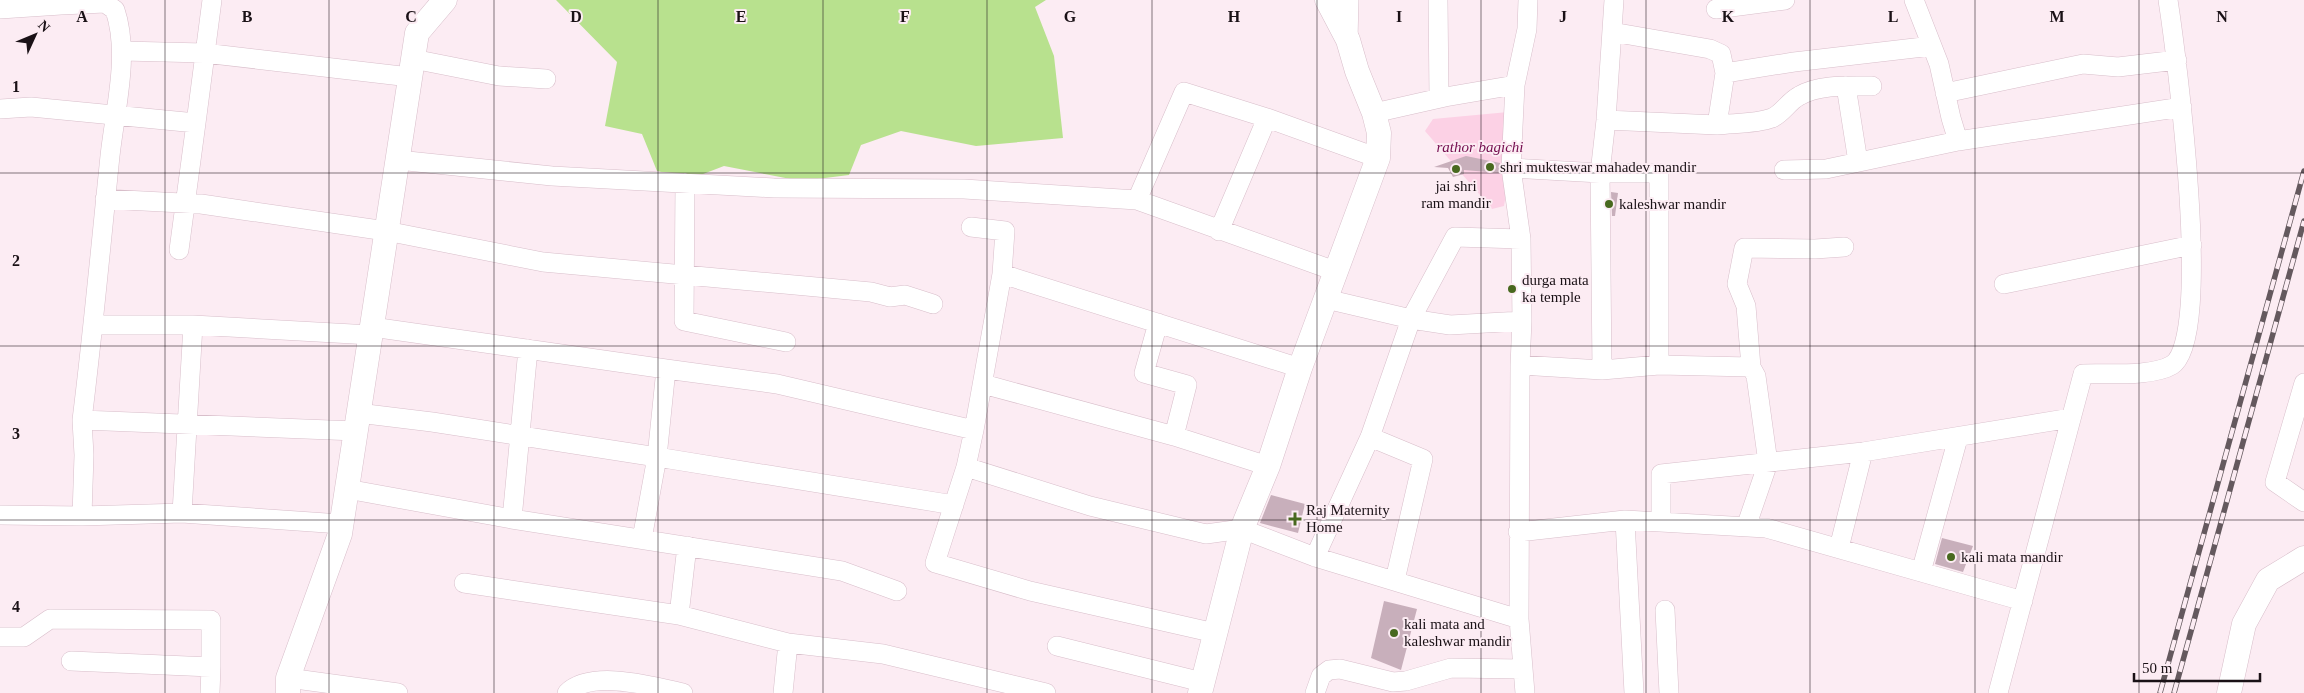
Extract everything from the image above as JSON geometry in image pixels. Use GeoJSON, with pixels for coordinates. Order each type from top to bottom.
{"type":"FeatureCollection","features":[{"type":"Feature","properties":{"kind":"street"},"geometry":{"type":"LineString","coordinates":[[179,250],[212,0]]}},
{"type":"Feature","properties":{"kind":"street"},"geometry":{"type":"LineString","coordinates":[[398,693],[288,686],[340,534],[417,33],[445,0]]}},
{"type":"Feature","properties":{"kind":"street"},"geometry":{"type":"LineString","coordinates":[[1057,646],[1201,688],[1242,529],[1268,466],[1300,368],[1378,158],[1379,133],[1374,113],[1357,71],[1348,40],[1327,0]]}},
{"type":"Feature","properties":{"kind":"street"},"geometry":{"type":"LineString","coordinates":[[1348,40],[1350,0]]}},
{"type":"Feature","properties":{"kind":"street"},"geometry":{"type":"LineString","coordinates":[[1438,0],[1439,98]]}},
{"type":"Feature","properties":{"kind":"street"},"geometry":{"type":"LineString","coordinates":[[1525,693],[1519,619],[1518,532],[1522,321],[1520,239],[1511,168],[1515,84],[1526,29],[1528,0]]}},
{"type":"Feature","properties":{"kind":"street"},"geometry":{"type":"LineString","coordinates":[[1602,370],[1600,173],[1606,120],[1614,0]]}},
{"type":"Feature","properties":{"kind":"street"},"geometry":{"type":"LineString","coordinates":[[1716,9],[1786,0]]}},
{"type":"Feature","properties":{"kind":"street"},"geometry":{"type":"LineString","coordinates":[[1914,0],[1939,64],[1958,141]]}},
{"type":"Feature","properties":{"kind":"street"},"geometry":{"type":"LineString","coordinates":[[1998,693],[2083,374],[2151,372],[2173,364],[2183,352],[2187,335],[2192,245],[2182,107],[2168,0]]}},
{"type":"Feature","properties":{"kind":"street"},"geometry":{"type":"LineString","coordinates":[[0,9],[61,2],[105,4],[115,10],[120,25],[123,51],[114,115],[94,326],[82,420],[84,455],[82,516]]}},
{"type":"Feature","properties":{"kind":"street"},"geometry":{"type":"LineString","coordinates":[[1612,32],[1710,49],[1721,54],[1725,73],[1717,125]]}},
{"type":"Feature","properties":{"kind":"street"},"geometry":{"type":"LineString","coordinates":[[1725,73],[1794,62],[1932,46]]}},
{"type":"Feature","properties":{"kind":"street"},"geometry":{"type":"LineString","coordinates":[[123,51],[204,53],[546,79]]}},
{"type":"Feature","properties":{"kind":"street"},"geometry":{"type":"LineString","coordinates":[[1945,93],[2083,64],[2118,67],[2177,60]]}},
{"type":"Feature","properties":{"kind":"street"},"geometry":{"type":"LineString","coordinates":[[1374,113],[1439,98],[1515,84]]}},
{"type":"Feature","properties":{"kind":"street"},"geometry":{"type":"LineString","coordinates":[[1606,120],[1717,125],[1772,118],[1781,113],[1797,97],[1813,90],[1846,86],[1872,86]]}},
{"type":"Feature","properties":{"kind":"street"},"geometry":{"type":"LineString","coordinates":[[1846,86],[1858,162]]}},
{"type":"Feature","properties":{"kind":"street"},"geometry":{"type":"LineString","coordinates":[[1137,200],[1184,92],[1267,118],[1378,158]]}},
{"type":"Feature","properties":{"kind":"street"},"geometry":{"type":"LineString","coordinates":[[0,109],[31,107],[196,123]]}},
{"type":"Feature","properties":{"kind":"street"},"geometry":{"type":"LineString","coordinates":[[1784,170],[1826,169],[1958,141],[2182,107]]}},
{"type":"Feature","properties":{"kind":"street"},"geometry":{"type":"LineString","coordinates":[[1219,231],[1267,118]]}},
{"type":"Feature","properties":{"kind":"street"},"geometry":{"type":"LineString","coordinates":[[398,160],[552,176],[774,188],[964,189],[1137,200],[1219,231],[1335,271]]}},
{"type":"Feature","properties":{"kind":"street"},"geometry":{"type":"LineString","coordinates":[[1511,168],[1600,173],[1659,173],[1659,365]]}},
{"type":"Feature","properties":{"kind":"street"},"geometry":{"type":"LineString","coordinates":[[685,182],[684,321],[786,342]]}},
{"type":"Feature","properties":{"kind":"street"},"geometry":{"type":"LineString","coordinates":[[105,200],[186,202],[386,231],[543,262],[871,292],[890,297],[905,295],[933,304]]}},
{"type":"Feature","properties":{"kind":"street"},"geometry":{"type":"LineString","coordinates":[[971,227],[1006,231],[1002,274],[966,467],[935,563],[1030,591],[1215,633]]}},
{"type":"Feature","properties":{"kind":"street"},"geometry":{"type":"LineString","coordinates":[[1315,557],[1370,437],[1411,319],[1454,237],[1520,239]]}},
{"type":"Feature","properties":{"kind":"street"},"geometry":{"type":"LineString","coordinates":[[2004,284],[2192,245]]}},
{"type":"Feature","properties":{"kind":"street"},"geometry":{"type":"LineString","coordinates":[[1746,526],[1768,463],[1756,376],[1751,367],[1746,306],[1737,284],[1744,248],[1815,250],[1844,247]]}},
{"type":"Feature","properties":{"kind":"street"},"geometry":{"type":"LineString","coordinates":[[1002,274],[1300,368]]}},
{"type":"Feature","properties":{"kind":"street"},"geometry":{"type":"LineString","coordinates":[[1326,299],[1411,319],[1450,325],[1522,321]]}},
{"type":"Feature","properties":{"kind":"street"},"geometry":{"type":"LineString","coordinates":[[1158,323],[1144,373],[1187,385],[1174,436]]}},
{"type":"Feature","properties":{"kind":"street"},"geometry":{"type":"LineString","coordinates":[[94,326],[193,324],[371,331],[528,349],[777,384],[974,430]]}},
{"type":"Feature","properties":{"kind":"street"},"geometry":{"type":"LineString","coordinates":[[182,513],[193,324]]}},
{"type":"Feature","properties":{"kind":"street"},"geometry":{"type":"LineString","coordinates":[[512,519],[528,349]]}},
{"type":"Feature","properties":{"kind":"street"},"geometry":{"type":"LineString","coordinates":[[1520,365],[1602,370],[1659,365],[1751,367]]}},
{"type":"Feature","properties":{"kind":"street"},"geometry":{"type":"LineString","coordinates":[[642,539],[657,456],[666,368]]}},
{"type":"Feature","properties":{"kind":"street"},"geometry":{"type":"LineString","coordinates":[[2304,382],[2275,482],[2304,502]]}},
{"type":"Feature","properties":{"kind":"street"},"geometry":{"type":"LineString","coordinates":[[983,384],[1174,436],[1268,466]]}},
{"type":"Feature","properties":{"kind":"street"},"geometry":{"type":"LineString","coordinates":[[1661,522],[1661,474],[1863,452],[1958,438],[2071,418]]}},
{"type":"Feature","properties":{"kind":"street"},"geometry":{"type":"LineString","coordinates":[[82,420],[188,423],[357,422],[520,435],[954,505]]}},
{"type":"Feature","properties":{"kind":"street"},"geometry":{"type":"LineString","coordinates":[[1370,437],[1423,459],[1394,580]]}},
{"type":"Feature","properties":{"kind":"street"},"geometry":{"type":"LineString","coordinates":[[1921,572],[1958,438]]}},
{"type":"Feature","properties":{"kind":"street"},"geometry":{"type":"LineString","coordinates":[[1838,548],[1863,452]]}},
{"type":"Feature","properties":{"kind":"street"},"geometry":{"type":"LineString","coordinates":[[966,467],[1090,506],[1206,534],[1242,529],[1315,557],[1519,619]]}},
{"type":"Feature","properties":{"kind":"street"},"geometry":{"type":"LineString","coordinates":[[347,489],[512,519],[842,570],[897,591]]}},
{"type":"Feature","properties":{"kind":"street"},"geometry":{"type":"LineString","coordinates":[[0,515],[82,516],[182,513],[341,524]]}},
{"type":"Feature","properties":{"kind":"street"},"geometry":{"type":"LineString","coordinates":[[1518,532],[1625,520],[1766,528],[2023,601]]}},
{"type":"Feature","properties":{"kind":"street"},"geometry":{"type":"LineString","coordinates":[[1625,520],[1634,693]]}},
{"type":"Feature","properties":{"kind":"street"},"geometry":{"type":"LineString","coordinates":[[679,615],[687,546]]}},
{"type":"Feature","properties":{"kind":"street"},"geometry":{"type":"LineString","coordinates":[[2229,693],[2244,624],[2268,580],[2304,558]]}},
{"type":"Feature","properties":{"kind":"street"},"geometry":{"type":"LineString","coordinates":[[464,583],[679,615],[788,643],[883,654],[1046,693]]}},
{"type":"Feature","properties":{"kind":"street"},"geometry":{"type":"LineString","coordinates":[[1665,610],[1669,693]]}},
{"type":"Feature","properties":{"kind":"street"},"geometry":{"type":"LineString","coordinates":[[0,637],[24,637],[50,619],[211,620],[210,693]]}},
{"type":"Feature","properties":{"kind":"street"},"geometry":{"type":"LineString","coordinates":[[784,693],[788,643]]}},
{"type":"Feature","properties":{"kind":"street"},"geometry":{"type":"LineString","coordinates":[[71,661],[211,667]]}},
{"type":"Feature","properties":{"kind":"street"},"geometry":{"type":"LineString","coordinates":[[1315,693],[1321,676],[1329,670],[1340,668],[1393,682],[1406,681],[1451,668],[1522,669]]}},
{"type":"Feature","properties":{"kind":"street"},"geometry":{"type":"LineString","coordinates":[[566,693],[586,682],[644,685],[683,693]]}},
{"type":"Feature","properties":{"kind":"green space","name":"rathor bagichi"},"geometry":{"type":"Polygon","coordinates":[[[1519,111],[1504,206],[1492,209],[1425,131],[1433,119],[1519,111]]]}},
{"type":"Feature","properties":{"kind":"shaded area"},"geometry":{"type":"Polygon","coordinates":[[[556,0],[1046,0],[1035,7],[1054,56],[1063,138],[976,146],[901,131],[861,145],[849,175],[801,181],[724,166],[690,179],[657,171],[642,134],[605,126],[617,62],[556,0]]]}},
{"type":"Feature","properties":{"kind":"building"},"geometry":{"type":"Polygon","coordinates":[[[1466,156],[1500,163],[1500,173],[1464,170],[1464,174],[1453,177],[1448,168],[1434,167],[1466,156]]]}},
{"type":"Feature","properties":{"kind":"building"},"geometry":{"type":"Polygon","coordinates":[[[1611,192],[1618,193],[1615,216],[1612,216],[1611,192]]]}},
{"type":"Feature","properties":{"kind":"building"},"geometry":{"type":"Polygon","coordinates":[[[1271,495],[1305,504],[1298,533],[1260,523],[1271,495]]]}},
{"type":"Feature","properties":{"kind":"building","name":"kali mata mandir"},"geometry":{"type":"Polygon","coordinates":[[[1942,538],[1973,546],[1963,572],[1935,564],[1942,538]]]}},
{"type":"Feature","properties":{"kind":"building","name":"kali mata and kaleshwar mandir"},"geometry":{"type":"Polygon","coordinates":[[[1384,601],[1417,609],[1401,670],[1371,658],[1384,601]]]}},
{"type":"Feature","properties":{"kind":"railway"},"geometry":{"type":"LineString","coordinates":[[2160,693],[2304,171]]}},
{"type":"Feature","properties":{"kind":"railway"},"geometry":{"type":"LineString","coordinates":[[2174,693],[2304,221]]}},
{"type":"Feature","properties":{"kind":"place","name":"shri mukteswar mahadev mandir"},"geometry":{"type":"Point","coordinates":[1490,167]}},
{"type":"Feature","properties":{"kind":"place","name":"jai shri ram mandir"},"geometry":{"type":"Point","coordinates":[1456,169]}},
{"type":"Feature","properties":{"kind":"place","name":"kaleshwar mandir"},"geometry":{"type":"Point","coordinates":[1609,204]}},
{"type":"Feature","properties":{"kind":"place","name":"durga mata ka temple"},"geometry":{"type":"Point","coordinates":[1512,289]}},
{"type":"Feature","properties":{"kind":"place","name":"Raj Maternity Home"},"geometry":{"type":"Point","coordinates":[1295,519]}},
{"type":"Feature","properties":{"kind":"place","name":"kali mata mandir"},"geometry":{"type":"Point","coordinates":[1951,557]}},
{"type":"Feature","properties":{"kind":"place","name":"kali mata and kaleshwar mandir"},"geometry":{"type":"Point","coordinates":[1394,633]}}]}
